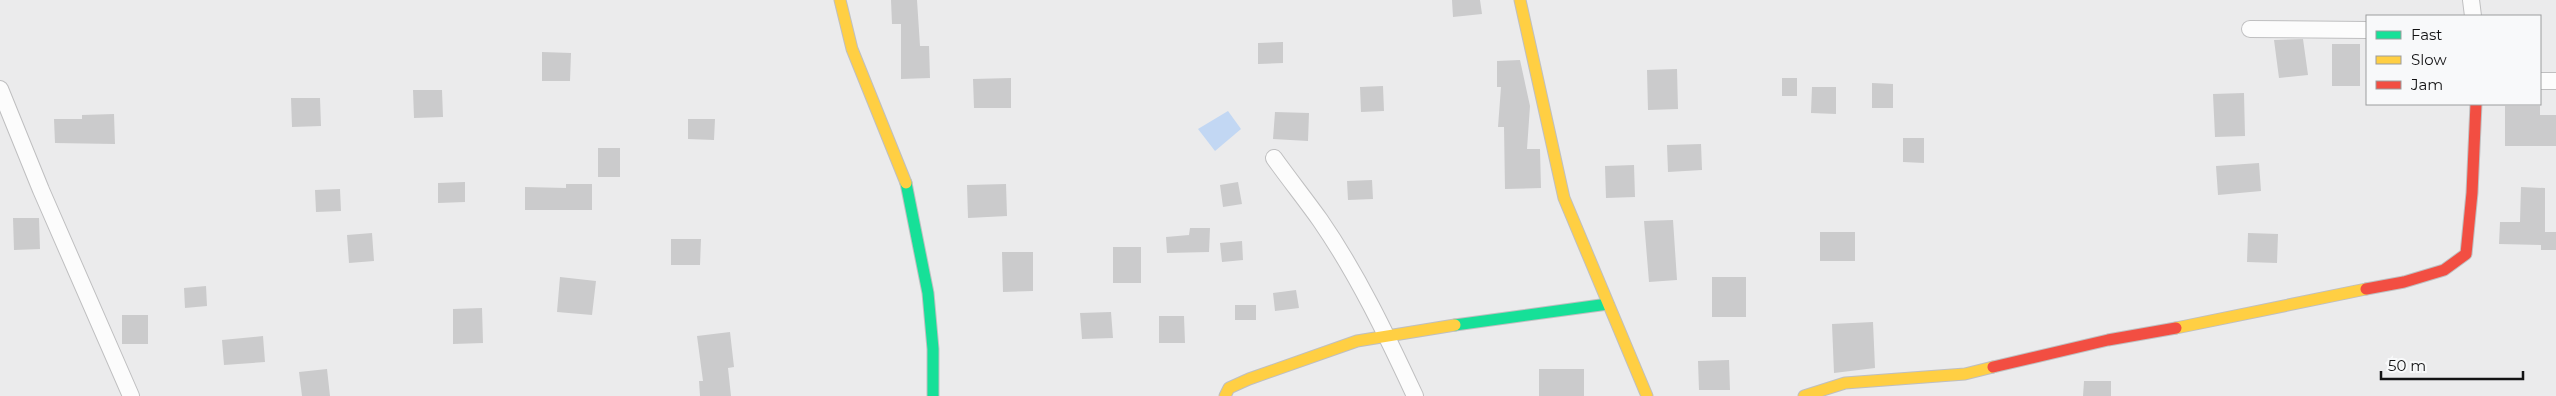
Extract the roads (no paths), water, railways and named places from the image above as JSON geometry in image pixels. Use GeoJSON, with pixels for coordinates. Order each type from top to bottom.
{"type":"FeatureCollection","features":[{"type":"Feature","properties":{"kind":"street"},"geometry":{"type":"LineString","coordinates":[[840,0],[852,49],[866,88],[907,186],[928,293],[934,349],[933,396]]}},
{"type":"Feature","properties":{"kind":"street"},"geometry":{"type":"LineString","coordinates":[[1520,0],[1564,198],[1647,396]]}},
{"type":"Feature","properties":{"kind":"street"},"geometry":{"type":"LineString","coordinates":[[2471,0],[2473,15]]}},
{"type":"Feature","properties":{"kind":"street"},"geometry":{"type":"LineString","coordinates":[[2250,29],[2366,30]]}},
{"type":"Feature","properties":{"kind":"street"},"geometry":{"type":"LineString","coordinates":[[2541,81],[2556,81]]}},
{"type":"Feature","properties":{"kind":"street"},"geometry":{"type":"LineString","coordinates":[[0,89],[41,190],[131,396]]}},
{"type":"Feature","properties":{"kind":"street"},"geometry":{"type":"LineString","coordinates":[[1804,396],[1845,383],[1965,374],[2108,340],[2218,320],[2326,296],[2404,282],[2444,270],[2466,254],[2472,193],[2476,105]]}},
{"type":"Feature","properties":{"kind":"street"},"geometry":{"type":"LineString","coordinates":[[1274,158],[1321,221],[1388,336],[1415,396]]}},
{"type":"Feature","properties":{"kind":"street"},"geometry":{"type":"LineString","coordinates":[[1225,396],[1229,388],[1249,379],[1357,341],[1524,314],[1608,304]]}},
{"type":"Feature","properties":{"kind":"water"},"geometry":{"type":"Polygon","coordinates":[[[1228,111],[1241,129],[1215,151],[1198,129],[1228,111]]]}}]}
